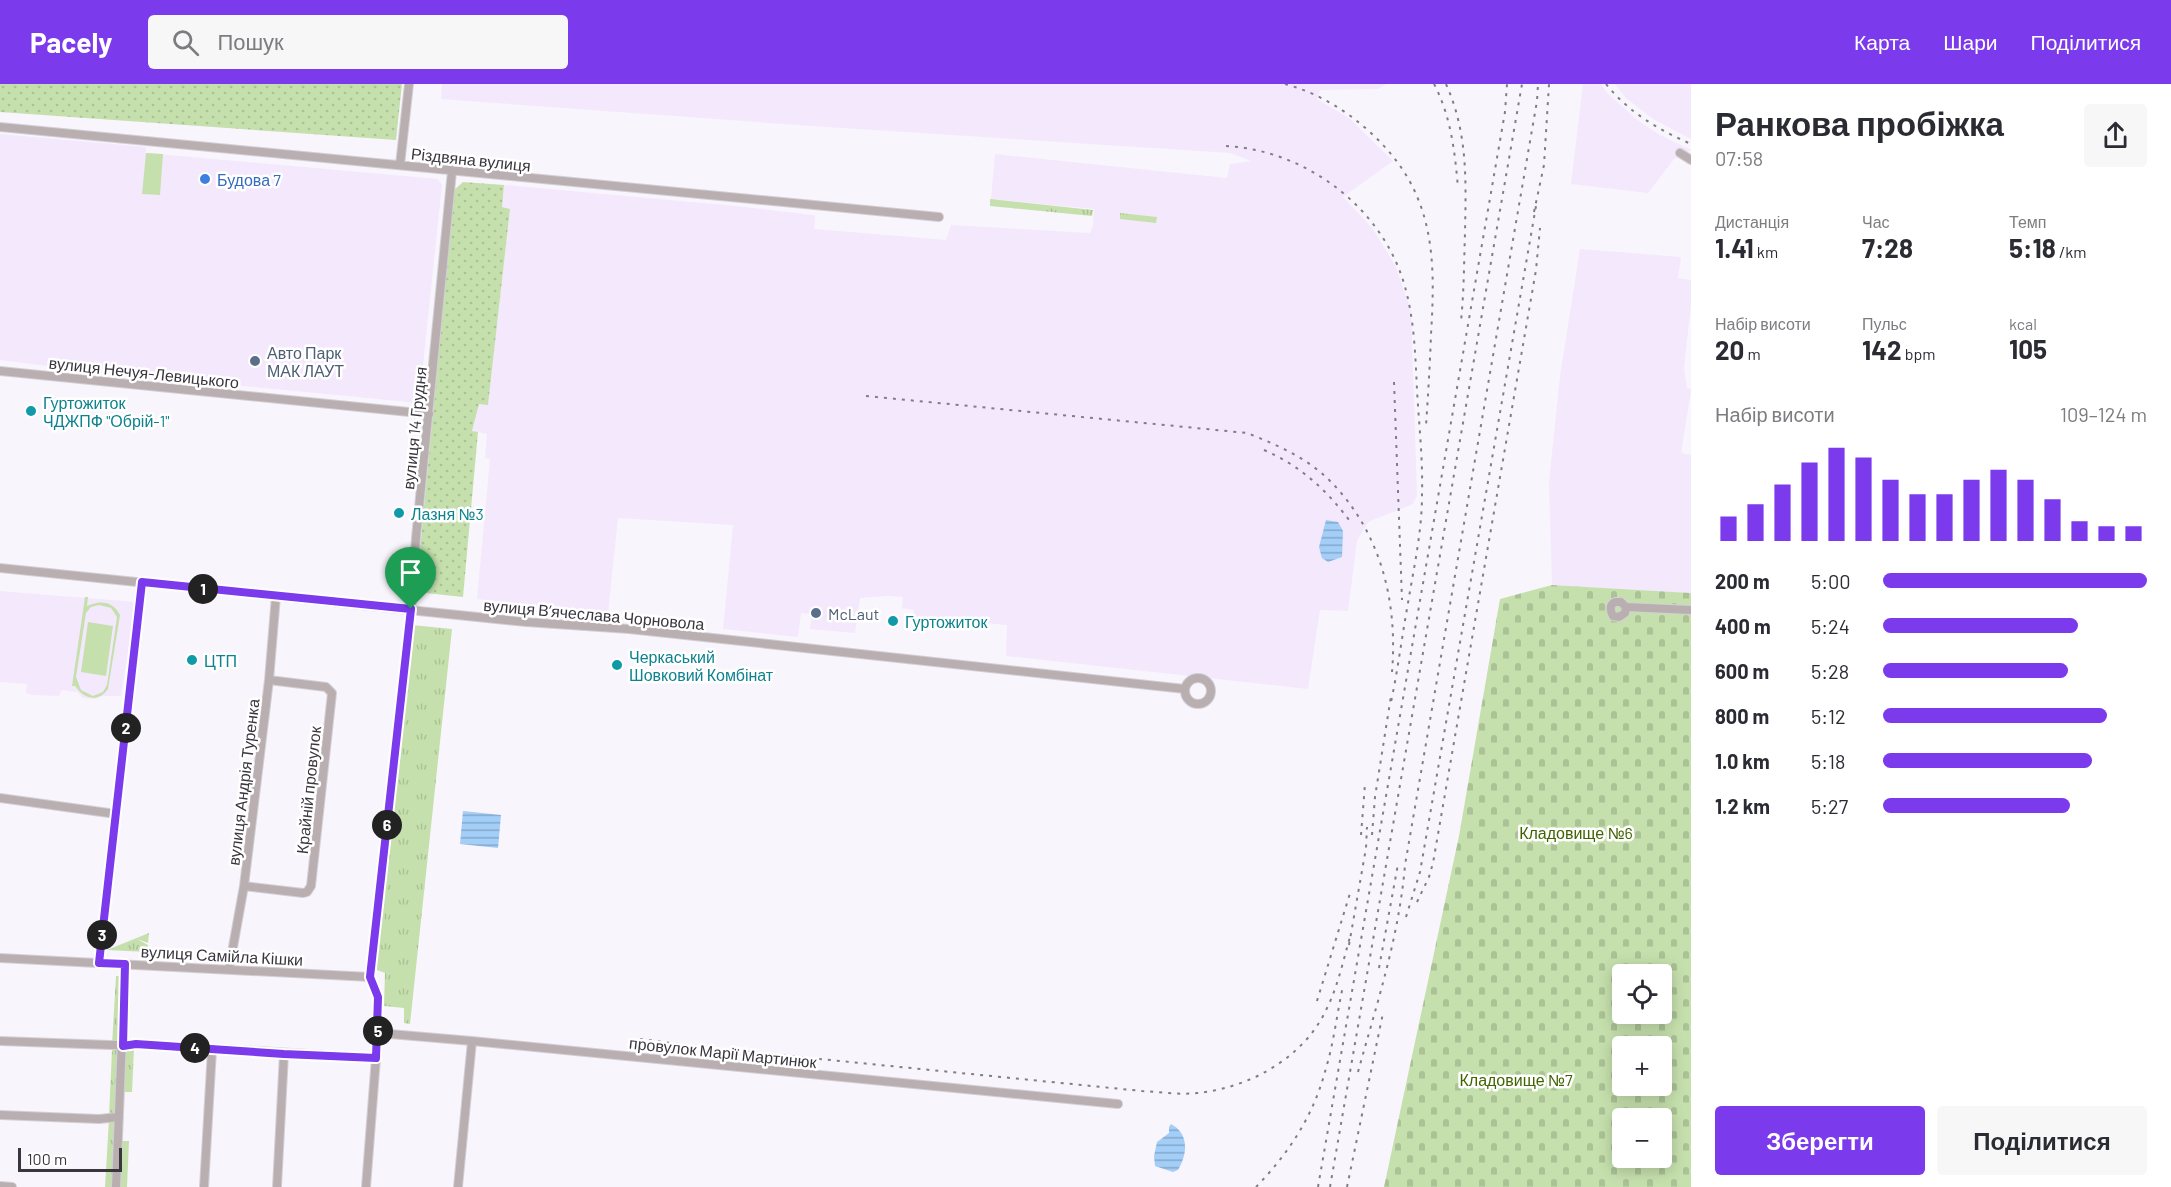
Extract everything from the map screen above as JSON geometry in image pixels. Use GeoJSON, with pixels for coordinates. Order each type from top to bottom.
{"type":"FeatureCollection","features":[{"type":"Feature","properties":{"kind":"street"},"geometry":{"type":"LineString","coordinates":[[400,165],[409,84]]}},
{"type":"Feature","properties":{"kind":"street","name":"Різдвяна вулиця"},"geometry":{"type":"LineString","coordinates":[[0,127],[939,217]]}},
{"type":"Feature","properties":{"kind":"street"},"geometry":{"type":"LineString","coordinates":[[1680,153],[1691,160]]}},
{"type":"Feature","properties":{"kind":"street","name":"вулиця 14 Грудня"},"geometry":{"type":"LineString","coordinates":[[366,1187],[378,1033],[378,997],[370,977],[411,609],[452,171]]}},
{"type":"Feature","properties":{"kind":"street","name":"вулиця Нечуя-Левицького"},"geometry":{"type":"LineString","coordinates":[[0,371],[429,414]]}},
{"type":"Feature","properties":{"kind":"street","name":"вулиця Вʼячеслава Чорновола"},"geometry":{"type":"LineString","coordinates":[[0,568],[526,622],[629,629],[1185,689]]}},
{"type":"Feature","properties":{"kind":"street"},"geometry":{"type":"LineString","coordinates":[[99,963],[142,582]]}},
{"type":"Feature","properties":{"kind":"street","name":"вулиця Андрія Туренка"},"geometry":{"type":"LineString","coordinates":[[229,969],[244,886],[269,680],[276,596]]}},
{"type":"Feature","properties":{"kind":"street"},"geometry":{"type":"LineString","coordinates":[[1626,607],[1691,610]]}},
{"type":"Feature","properties":{"kind":"street","name":"Крайній провулок"},"geometry":{"type":"LineString","coordinates":[[244,886],[303,892],[309,890],[311,886],[332,693],[326,687],[269,680]]}},
{"type":"Feature","properties":{"kind":"street"},"geometry":{"type":"LineString","coordinates":[[0,798],[116,814]]}},
{"type":"Feature","properties":{"kind":"street","name":"вулиця Самійла Кішки"},"geometry":{"type":"LineString","coordinates":[[0,958],[370,977]]}},
{"type":"Feature","properties":{"kind":"street"},"geometry":{"type":"LineString","coordinates":[[116,1187],[125,964]]}},
{"type":"Feature","properties":{"kind":"street","name":"провулок Марії Мартинюк"},"geometry":{"type":"LineString","coordinates":[[378,1033],[1118,1104]]}},
{"type":"Feature","properties":{"kind":"street"},"geometry":{"type":"LineString","coordinates":[[0,1041],[123,1046],[136,1044],[376,1058]]}},
{"type":"Feature","properties":{"kind":"street"},"geometry":{"type":"LineString","coordinates":[[458,1187],[472,1041]]}},
{"type":"Feature","properties":{"kind":"street"},"geometry":{"type":"LineString","coordinates":[[204,1187],[212,1050]]}},
{"type":"Feature","properties":{"kind":"street"},"geometry":{"type":"LineString","coordinates":[[277,1187],[284,1054]]}},
{"type":"Feature","properties":{"kind":"street"},"geometry":{"type":"LineString","coordinates":[[0,1114],[119,1118]]}},
{"type":"Feature","properties":{"kind":"street"},"geometry":{"type":"LineString","coordinates":[[0,1186],[12,1187]]}},
{"type":"Feature","properties":{"kind":"shaded area"},"geometry":{"type":"Polygon","coordinates":[[[442,84],[1386,84],[1378,89],[1320,90],[1317,99],[1349,118],[1393,161],[1343,197],[1373,229],[1395,265],[1411,311],[1417,495],[1413,504],[1368,522],[1357,541],[1348,611],[1320,610],[1308,689],[1006,656],[1007,625],[913,616],[914,610],[902,608],[903,597],[860,598],[855,633],[810,629],[812,614],[801,613],[798,637],[723,629],[733,525],[618,518],[608,614],[477,599],[490,459],[485,458],[487,434],[472,431],[479,403],[488,404],[510,209],[502,207],[504,185],[812,215],[815,216],[814,229],[946,240],[951,225],[1090,233],[1094,209],[991,199],[995,154],[1227,178],[1230,164],[1251,161],[1230,153],[441,99],[442,84]]]}},
{"type":"Feature","properties":{"kind":"shaded area"},"geometry":{"type":"Polygon","coordinates":[[[1583,84],[1601,84],[1607,93],[1635,118],[1658,134],[1691,150],[1674,159],[1648,193],[1571,184],[1583,84]]]}},
{"type":"Feature","properties":{"kind":"shaded area"},"geometry":{"type":"Polygon","coordinates":[[[1615,84],[1691,84],[1691,139],[1653,119],[1626,98],[1615,84]]]}},
{"type":"Feature","properties":{"kind":"shaded area"},"geometry":{"type":"Polygon","coordinates":[[[0,134],[146,147],[146,153],[438,179],[442,185],[419,403],[87,371],[0,360],[0,134]]]}},
{"type":"Feature","properties":{"kind":"shaded area"},"geometry":{"type":"Polygon","coordinates":[[[1580,249],[1681,257],[1678,278],[1691,280],[1691,304],[1684,368],[1687,388],[1691,391],[1681,453],[1691,455],[1691,593],[1552,585],[1549,482],[1560,376],[1580,249]]]}},
{"type":"Feature","properties":{"kind":"shaded area"},"geometry":{"type":"Polygon","coordinates":[[[0,591],[136,602],[121,696],[83,698],[77,692],[62,690],[59,696],[32,695],[26,693],[27,684],[0,682],[0,591]]]}},
{"type":"Feature","properties":{"kind":"green space"},"geometry":{"type":"Polygon","coordinates":[[[0,84],[402,84],[396,140],[0,112],[0,84]]]}},
{"type":"Feature","properties":{"kind":"green space"},"geometry":{"type":"Polygon","coordinates":[[[146,153],[163,154],[160,195],[142,194],[146,153]]]}},
{"type":"Feature","properties":{"kind":"green space"},"geometry":{"type":"Polygon","coordinates":[[[463,182],[504,185],[502,207],[510,209],[488,405],[479,404],[472,431],[478,432],[463,597],[416,592],[454,190],[463,182]]]}},
{"type":"Feature","properties":{"kind":"green space"},"geometry":{"type":"Polygon","coordinates":[[[990,199],[1093,210],[1092,216],[990,206],[990,199]]]}},
{"type":"Feature","properties":{"kind":"green space"},"geometry":{"type":"Polygon","coordinates":[[[1120,213],[1157,217],[1156,223],[1120,219],[1120,213]]]}},
{"type":"Feature","properties":{"kind":"green space"},"geometry":{"type":"Polygon","coordinates":[[[1552,585],[1691,593],[1691,1187],[1384,1187],[1459,836],[1500,599],[1552,585]]]}},
{"type":"Feature","properties":{"kind":"green space"},"geometry":{"type":"Polygon","coordinates":[[[85,597],[88,597],[87,606],[97,603],[110,604],[120,615],[108,689],[100,696],[91,698],[72,686],[85,597]],[[99,605],[91,607],[86,613],[76,677],[81,690],[93,696],[103,692],[107,685],[117,617],[111,608],[99,605]]]}},
{"type":"Feature","properties":{"kind":"green space"},"geometry":{"type":"Polygon","coordinates":[[[88,622],[113,626],[106,676],[81,672],[88,622]]]}},
{"type":"Feature","properties":{"kind":"green space"},"geometry":{"type":"Polygon","coordinates":[[[412,625],[452,629],[410,1024],[404,1023],[404,1008],[384,1006],[385,973],[375,967],[412,625]]]}},
{"type":"Feature","properties":{"kind":"green space"},"geometry":{"type":"Polygon","coordinates":[[[149,933],[148,943],[137,939],[148,945],[147,952],[107,950],[149,933]]]}},
{"type":"Feature","properties":{"kind":"green space"},"geometry":{"type":"Polygon","coordinates":[[[116,976],[123,976],[119,1045],[112,1045],[116,976]]]}},
{"type":"Feature","properties":{"kind":"green space"},"geometry":{"type":"Polygon","coordinates":[[[126,1047],[134,1048],[132,1092],[123,1092],[126,1047]]]}},
{"type":"Feature","properties":{"kind":"green space"},"geometry":{"type":"Polygon","coordinates":[[[112,1050],[119,1050],[116,1117],[109,1116],[112,1050]]]}},
{"type":"Feature","properties":{"kind":"green space"},"geometry":{"type":"Polygon","coordinates":[[[109,1119],[116,1120],[112,1187],[105,1187],[109,1119]]]}},
{"type":"Feature","properties":{"kind":"green space"},"geometry":{"type":"Polygon","coordinates":[[[121,1141],[129,1141],[127,1187],[119,1187],[121,1141]]]}},
{"type":"Feature","properties":{"kind":"water"},"geometry":{"type":"Polygon","coordinates":[[[1326,520],[1338,522],[1343,531],[1342,557],[1328,562],[1322,558],[1319,547],[1326,520]]]}},
{"type":"Feature","properties":{"kind":"water"},"geometry":{"type":"Polygon","coordinates":[[[463,811],[501,815],[498,848],[460,844],[463,811]]]}},
{"type":"Feature","properties":{"kind":"water"},"geometry":{"type":"Polygon","coordinates":[[[1171,1124],[1181,1133],[1185,1145],[1181,1164],[1178,1170],[1173,1172],[1155,1166],[1154,1156],[1157,1142],[1169,1133],[1171,1124]]]}},
{"type":"Feature","properties":{"kind":"railway"},"geometry":{"type":"LineString","coordinates":[[1285,84],[1320,97],[1342,110],[1371,133],[1392,155],[1408,178],[1419,201],[1431,251],[1433,277],[1426,426]]}},
{"type":"Feature","properties":{"kind":"railway"},"geometry":{"type":"LineString","coordinates":[[1434,84],[1448,122],[1454,148],[1458,188]]}},
{"type":"Feature","properties":{"kind":"railway"},"geometry":{"type":"LineString","coordinates":[[1446,84],[1458,121],[1464,157],[1465,214],[1461,321]]}},
{"type":"Feature","properties":{"kind":"railway"},"geometry":{"type":"LineString","coordinates":[[1318,1187],[1505,112],[1507,84]]}},
{"type":"Feature","properties":{"kind":"railway"},"geometry":{"type":"LineString","coordinates":[[1330,1187],[1522,84]]}},
{"type":"Feature","properties":{"kind":"railway"},"geometry":{"type":"LineString","coordinates":[[1358,1072],[1398,918],[1405,865],[1537,101],[1538,84]]}},
{"type":"Feature","properties":{"kind":"railway"},"geometry":{"type":"LineString","coordinates":[[1534,212],[1544,165],[1549,84]]}},
{"type":"Feature","properties":{"kind":"railway"},"geometry":{"type":"LineString","coordinates":[[1606,84],[1634,112],[1667,133],[1691,144]]}},
{"type":"Feature","properties":{"kind":"railway"},"geometry":{"type":"LineString","coordinates":[[1226,146],[1280,157],[1306,168],[1330,183],[1351,200],[1371,221],[1387,244],[1404,283],[1411,313],[1414,344],[1422,508],[1391,702]]}},
{"type":"Feature","properties":{"kind":"railway"},"geometry":{"type":"LineString","coordinates":[[1406,917],[1420,872],[1536,206]]}},
{"type":"Feature","properties":{"kind":"railway"},"geometry":{"type":"LineString","coordinates":[[1417,902],[1433,863],[1536,270],[1540,228]]}},
{"type":"Feature","properties":{"kind":"railway"},"geometry":{"type":"LineString","coordinates":[[1394,382],[1402,600]]}},
{"type":"Feature","properties":{"kind":"railway"},"geometry":{"type":"LineString","coordinates":[[866,396],[1247,433],[1289,452],[1327,478],[1345,498],[1372,543],[1382,567],[1388,592],[1392,618],[1392,672]]}},
{"type":"Feature","properties":{"kind":"railway"},"geometry":{"type":"LineString","coordinates":[[1264,450],[1290,464],[1313,481],[1352,524]]}},
{"type":"Feature","properties":{"kind":"railway"},"geometry":{"type":"LineString","coordinates":[[1372,835],[1375,797],[1391,696]]}},
{"type":"Feature","properties":{"kind":"railway"},"geometry":{"type":"LineString","coordinates":[[1361,835],[1365,784]]}},
{"type":"Feature","properties":{"kind":"railway"},"geometry":{"type":"LineString","coordinates":[[1349,945],[1366,848],[1367,827]]}},
{"type":"Feature","properties":{"kind":"railway"},"geometry":{"type":"LineString","coordinates":[[1379,968],[1398,864]]}},
{"type":"Feature","properties":{"kind":"railway"},"geometry":{"type":"LineString","coordinates":[[1317,1001],[1351,890]]}},
{"type":"Feature","properties":{"kind":"railway"},"geometry":{"type":"LineString","coordinates":[[640,1039],[709,1048],[1142,1091],[1197,1093],[1217,1090],[1256,1077],[1274,1067],[1305,1041],[1317,1026],[1331,1000],[1350,937]]}},
{"type":"Feature","properties":{"kind":"railway"},"geometry":{"type":"LineString","coordinates":[[1256,1187],[1289,1147],[1315,1102],[1329,1058],[1343,986]]}},
{"type":"Feature","properties":{"kind":"railway"},"geometry":{"type":"LineString","coordinates":[[1347,1187],[1383,1013]]}},
{"type":"Feature","properties":{"kind":"place","name":"Будова 7"},"geometry":{"type":"Point","coordinates":[205,179]}},
{"type":"Feature","properties":{"kind":"place","name":"Авто Парк МАК ЛАУТ"},"geometry":{"type":"Point","coordinates":[255,361]}},
{"type":"Feature","properties":{"kind":"place","name":"Гуртожиток ЧДЖПФ \"Обрій-1\""},"geometry":{"type":"Point","coordinates":[31,411]}},
{"type":"Feature","properties":{"kind":"place","name":"Лазня №3"},"geometry":{"type":"Point","coordinates":[399,513]}},
{"type":"Feature","properties":{"kind":"place","name":"McLaut"},"geometry":{"type":"Point","coordinates":[816,613]}},
{"type":"Feature","properties":{"kind":"place","name":"Гуртожиток"},"geometry":{"type":"Point","coordinates":[893,621]}},
{"type":"Feature","properties":{"kind":"place","name":"ЦТП"},"geometry":{"type":"Point","coordinates":[192,660]}},
{"type":"Feature","properties":{"kind":"place","name":"Черкаський Шовковий Комбінат"},"geometry":{"type":"Point","coordinates":[617,665]}},
{"type":"Feature","properties":{"kind":"route"},"geometry":{"type":"LineString","coordinates":[[142,582],[411,609],[370,977],[378,997],[376,1058],[136,1044],[123,1046],[125,964],[99,963],[142,582]]}},
{"type":"Feature","properties":{"kind":"park label","name":"Кладовище №6"},"geometry":{"type":"Point","coordinates":[1576,832]}},
{"type":"Feature","properties":{"kind":"park label","name":"Кладовище №7"},"geometry":{"type":"Point","coordinates":[1516,1079]}}]}
